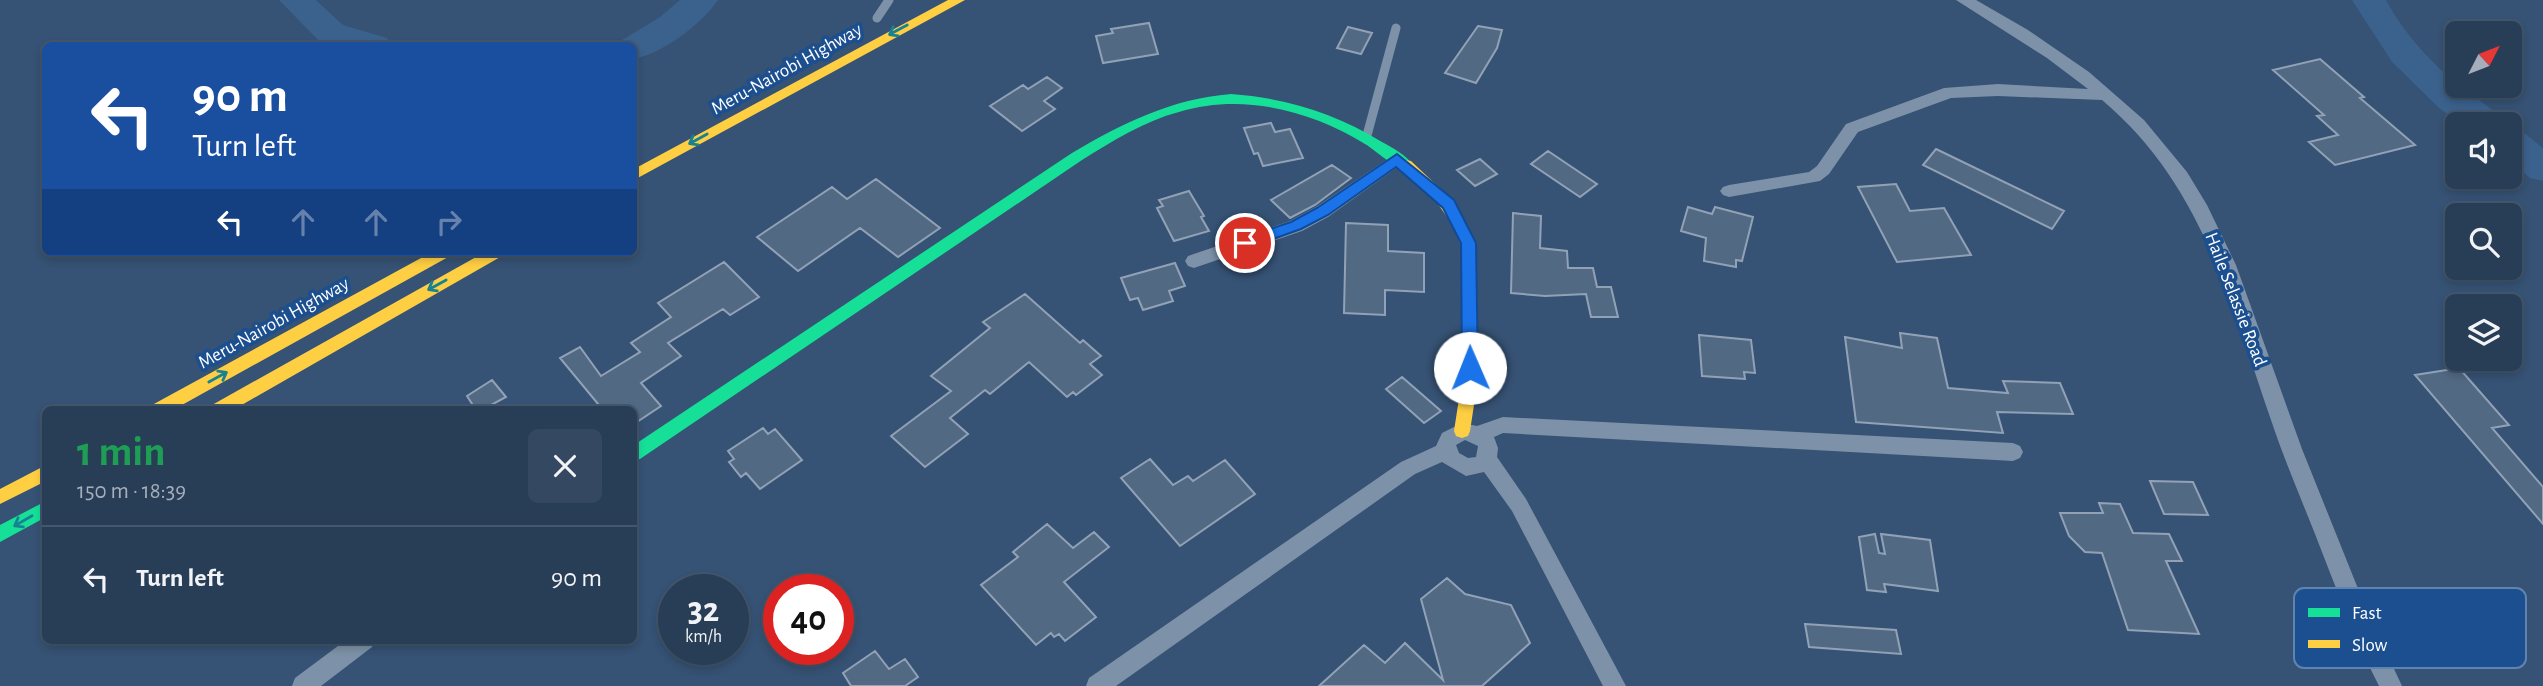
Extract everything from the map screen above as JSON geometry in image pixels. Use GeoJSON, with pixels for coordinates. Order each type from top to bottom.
{"type":"FeatureCollection","features":[{"type":"Feature","properties":{"kind":"main road","name":"Meru-Nairobi Highway"},"geometry":{"type":"LineString","coordinates":[[871,21],[911,0]]}},
{"type":"Feature","properties":{"kind":"main road","name":"Meru-Nairobi Highway"},"geometry":{"type":"LineString","coordinates":[[637,174],[959,0]]}},
{"type":"Feature","properties":{"kind":"main road"},"geometry":{"type":"LineString","coordinates":[[637,452],[1091,148],[1155,117],[1201,101],[1244,99],[1306,110],[1366,140],[1397,159],[1449,204],[1469,243],[1470,433]]}},
{"type":"Feature","properties":{"kind":"main road","name":"Meru-Nairobi Highway"},"geometry":{"type":"LineString","coordinates":[[165,406],[438,256]]}},
{"type":"Feature","properties":{"kind":"main road"},"geometry":{"type":"LineString","coordinates":[[225,406],[489,256]]}},
{"type":"Feature","properties":{"kind":"main road"},"geometry":{"type":"LineString","coordinates":[[0,497],[42,474]]}},
{"type":"Feature","properties":{"kind":"main road"},"geometry":{"type":"LineString","coordinates":[[0,534],[42,510]]}},
{"type":"Feature","properties":{"kind":"street","name":"Haile Selassie Road"},"geometry":{"type":"LineString","coordinates":[[1964,0],[2027,37],[2106,95],[2136,123],[2180,174],[2215,236],[2247,315],[2281,421],[2347,588]]}},
{"type":"Feature","properties":{"kind":"street"},"geometry":{"type":"LineString","coordinates":[[1729,191],[1814,177],[1823,170],[1852,128],[1950,92],[1998,90],[2106,95]]}},
{"type":"Feature","properties":{"kind":"street"},"geometry":{"type":"LineString","coordinates":[[1194,261],[1296,226],[1322,212],[1397,159]]}},
{"type":"Feature","properties":{"kind":"street"},"geometry":{"type":"LineString","coordinates":[[1447,452],[1449,439],[1503,425],[2013,452]]}},
{"type":"Feature","properties":{"kind":"street"},"geometry":{"type":"LineString","coordinates":[[1447,452],[1458,464],[1466,467],[1482,464],[1487,459],[1489,445],[1470,433]]}},
{"type":"Feature","properties":{"kind":"street"},"geometry":{"type":"LineString","coordinates":[[1097,686],[1408,468],[1426,458],[1447,452]]}},
{"type":"Feature","properties":{"kind":"street"},"geometry":{"type":"LineString","coordinates":[[1487,459],[1519,505],[1615,686]]}},
{"type":"Feature","properties":{"kind":"street"},"geometry":{"type":"LineString","coordinates":[[303,686],[359,644]]}},
{"type":"Feature","properties":{"kind":"street","name":"Haile Selassie Road"},"geometry":{"type":"LineString","coordinates":[[2381,668],[2390,686]]}},
{"type":"Feature","properties":{"kind":"lane"},"geometry":{"type":"LineString","coordinates":[[871,21],[889,0]]}},
{"type":"Feature","properties":{"kind":"lane"},"geometry":{"type":"LineString","coordinates":[[1366,140],[1396,28]]}},
{"type":"Feature","properties":{"kind":"building"},"geometry":{"type":"Polygon","coordinates":[[[1149,23],[1158,54],[1103,63],[1096,36],[1113,33],[1111,29],[1149,23]]]}},
{"type":"Feature","properties":{"kind":"building"},"geometry":{"type":"Polygon","coordinates":[[[1478,26],[1502,30],[1497,48],[1476,83],[1445,73],[1478,26]]]}},
{"type":"Feature","properties":{"kind":"building"},"geometry":{"type":"Polygon","coordinates":[[[1348,27],[1372,33],[1361,54],[1337,48],[1348,27]]]}},
{"type":"Feature","properties":{"kind":"building"},"geometry":{"type":"Polygon","coordinates":[[[2320,59],[2415,145],[2335,165],[2309,142],[2338,135],[2317,116],[2324,115],[2273,70],[2320,59]]]}},
{"type":"Feature","properties":{"kind":"building"},"geometry":{"type":"Polygon","coordinates":[[[1047,77],[1062,88],[1044,101],[1055,109],[1022,131],[990,106],[1023,85],[1028,89],[1047,77]]]}},
{"type":"Feature","properties":{"kind":"building"},"geometry":{"type":"Polygon","coordinates":[[[1271,123],[1275,132],[1290,129],[1303,158],[1263,166],[1258,153],[1254,154],[1244,128],[1271,123]]]}},
{"type":"Feature","properties":{"kind":"building"},"geometry":{"type":"Polygon","coordinates":[[[1936,149],[2064,211],[2052,229],[1923,165],[1936,149]]]}},
{"type":"Feature","properties":{"kind":"building"},"geometry":{"type":"Polygon","coordinates":[[[1548,151],[1597,184],[1580,197],[1531,164],[1548,151]]]}},
{"type":"Feature","properties":{"kind":"building"},"geometry":{"type":"Polygon","coordinates":[[[1480,159],[1497,174],[1475,186],[1457,170],[1480,159]]]}},
{"type":"Feature","properties":{"kind":"building"},"geometry":{"type":"Polygon","coordinates":[[[1332,165],[1351,178],[1315,205],[1290,218],[1271,200],[1332,165]]]}},
{"type":"Feature","properties":{"kind":"building"},"geometry":{"type":"Polygon","coordinates":[[[876,179],[940,228],[898,257],[860,228],[798,271],[757,237],[832,187],[847,199],[876,179]]]}},
{"type":"Feature","properties":{"kind":"building"},"geometry":{"type":"Polygon","coordinates":[[[1896,184],[1910,211],[1944,208],[1971,255],[1897,262],[1858,187],[1896,184]]]}},
{"type":"Feature","properties":{"kind":"building"},"geometry":{"type":"Polygon","coordinates":[[[1189,191],[1204,216],[1201,217],[1209,231],[1174,241],[1157,208],[1163,206],[1159,200],[1189,191]]]}},
{"type":"Feature","properties":{"kind":"building"},"geometry":{"type":"Polygon","coordinates":[[[1688,207],[1712,214],[1715,207],[1753,217],[1742,261],[1736,260],[1736,267],[1704,261],[1706,238],[1681,231],[1688,207]]]}},
{"type":"Feature","properties":{"kind":"building"},"geometry":{"type":"Polygon","coordinates":[[[1513,213],[1541,216],[1540,248],[1567,251],[1568,268],[1593,268],[1597,287],[1611,287],[1618,317],[1591,317],[1586,294],[1545,296],[1511,293],[1513,213]]]}},
{"type":"Feature","properties":{"kind":"building"},"geometry":{"type":"Polygon","coordinates":[[[1346,223],[1388,225],[1388,251],[1424,253],[1424,292],[1385,290],[1385,315],[1344,313],[1346,223]]]}},
{"type":"Feature","properties":{"kind":"building"},"geometry":{"type":"Polygon","coordinates":[[[724,262],[759,297],[730,315],[723,309],[668,343],[681,356],[641,383],[661,406],[637,422],[637,406],[600,406],[560,358],[580,347],[601,376],[640,352],[631,343],[671,317],[658,303],[724,262]]]}},
{"type":"Feature","properties":{"kind":"building"},"geometry":{"type":"Polygon","coordinates":[[[1175,263],[1185,286],[1169,291],[1173,301],[1143,310],[1138,298],[1130,300],[1121,278],[1175,263]]]}},
{"type":"Feature","properties":{"kind":"building"},"geometry":{"type":"Polygon","coordinates":[[[1025,294],[1080,343],[1083,340],[1101,356],[1090,364],[1102,375],[1076,395],[1073,392],[1067,397],[1029,362],[990,394],[985,390],[950,418],[968,434],[925,467],[891,436],[951,391],[931,376],[990,328],[983,322],[1025,294]]]}},
{"type":"Feature","properties":{"kind":"building"},"geometry":{"type":"Polygon","coordinates":[[[1900,333],[1937,338],[1948,388],[2008,393],[2003,381],[2060,383],[2073,414],[1997,412],[2003,433],[1856,422],[1845,337],[1902,348],[1900,333]]]}},
{"type":"Feature","properties":{"kind":"building"},"geometry":{"type":"Polygon","coordinates":[[[1699,335],[1751,340],[1755,373],[1744,372],[1745,379],[1702,376],[1699,335]]]}},
{"type":"Feature","properties":{"kind":"building"},"geometry":{"type":"Polygon","coordinates":[[[2445,370],[2462,371],[2509,425],[2492,428],[2543,487],[2543,524],[2415,375],[2445,370]]]}},
{"type":"Feature","properties":{"kind":"building"},"geometry":{"type":"Polygon","coordinates":[[[1402,377],[1441,411],[1424,423],[1386,389],[1402,377]]]}},
{"type":"Feature","properties":{"kind":"building"},"geometry":{"type":"Polygon","coordinates":[[[492,380],[506,397],[489,406],[473,406],[467,396],[492,380]]]}},
{"type":"Feature","properties":{"kind":"building"},"geometry":{"type":"Polygon","coordinates":[[[763,428],[768,434],[775,429],[802,460],[760,489],[746,473],[741,477],[729,462],[734,459],[728,451],[763,428]]]}},
{"type":"Feature","properties":{"kind":"building"},"geometry":{"type":"Polygon","coordinates":[[[1150,459],[1173,485],[1188,476],[1193,481],[1225,460],[1255,494],[1180,546],[1121,478],[1150,459]]]}},
{"type":"Feature","properties":{"kind":"building"},"geometry":{"type":"Polygon","coordinates":[[[2150,481],[2193,482],[2208,515],[2164,514],[2150,481]]]}},
{"type":"Feature","properties":{"kind":"building"},"geometry":{"type":"Polygon","coordinates":[[[2099,503],[2120,504],[2133,533],[2169,534],[2182,561],[2166,561],[2199,634],[2128,630],[2102,553],[2085,552],[2069,536],[2060,513],[2103,513],[2099,503]]]}},
{"type":"Feature","properties":{"kind":"building"},"geometry":{"type":"Polygon","coordinates":[[[1047,524],[1073,548],[1094,532],[1109,547],[1064,582],[1096,617],[1065,641],[1059,634],[1054,637],[1051,633],[1036,645],[981,585],[1018,557],[1013,552],[1047,524]]]}},
{"type":"Feature","properties":{"kind":"building"},"geometry":{"type":"Polygon","coordinates":[[[1875,534],[1879,553],[1885,554],[1881,534],[1930,540],[1938,591],[1884,584],[1886,592],[1867,590],[1859,537],[1875,534]]]}},
{"type":"Feature","properties":{"kind":"building"},"geometry":{"type":"Polygon","coordinates":[[[1447,578],[1465,594],[1511,605],[1530,643],[1482,686],[1319,686],[1364,645],[1385,663],[1405,643],[1443,680],[1421,599],[1447,578]]]}},
{"type":"Feature","properties":{"kind":"building"},"geometry":{"type":"Polygon","coordinates":[[[1805,624],[1896,630],[1901,654],[1809,647],[1805,624]]]}},
{"type":"Feature","properties":{"kind":"building"},"geometry":{"type":"Polygon","coordinates":[[[875,651],[889,669],[905,659],[918,677],[905,686],[851,686],[843,673],[875,651]]]}},
{"type":"Feature","properties":{"kind":"waterway"},"geometry":{"type":"LineString","coordinates":[[296,0],[331,33],[361,42]]}},
{"type":"Feature","properties":{"kind":"waterway"},"geometry":{"type":"LineString","coordinates":[[637,46],[672,25],[701,0]]}},
{"type":"Feature","properties":{"kind":"waterway"},"geometry":{"type":"LineString","coordinates":[[2369,0],[2391,36],[2419,70],[2470,112]]}},
{"type":"Feature","properties":{"kind":"waterway"},"geometry":{"type":"LineString","coordinates":[[2522,151],[2543,168]]}},
{"type":"Feature","properties":{"kind":"traffic: fast"},"geometry":{"type":"LineString","coordinates":[[637,452],[1077,156],[1142,120],[1174,108],[1204,101],[1231,99],[1285,105],[1311,113],[1361,135],[1406,165]]}},
{"type":"Feature","properties":{"kind":"traffic: fast"},"geometry":{"type":"LineString","coordinates":[[0,534],[42,510]]}},
{"type":"Feature","properties":{"kind":"traffic: slow"},"geometry":{"type":"LineString","coordinates":[[637,173],[934,11],[959,0]]}},
{"type":"Feature","properties":{"kind":"traffic: slow"},"geometry":{"type":"LineString","coordinates":[[1406,165],[1443,200],[1458,221],[1469,247],[1470,379],[1462,431]]}},
{"type":"Feature","properties":{"kind":"traffic: slow"},"geometry":{"type":"LineString","coordinates":[[165,406],[438,256]]}},
{"type":"Feature","properties":{"kind":"traffic: slow"},"geometry":{"type":"LineString","coordinates":[[225,406],[490,256]]}},
{"type":"Feature","properties":{"kind":"traffic: slow"},"geometry":{"type":"LineString","coordinates":[[0,497],[42,474]]}},
{"type":"Feature","properties":{"kind":"route"},"geometry":{"type":"LineString","coordinates":[[1245,243],[1296,226],[1322,212],[1397,159],[1449,204],[1469,243],[1470,368]]}}]}
